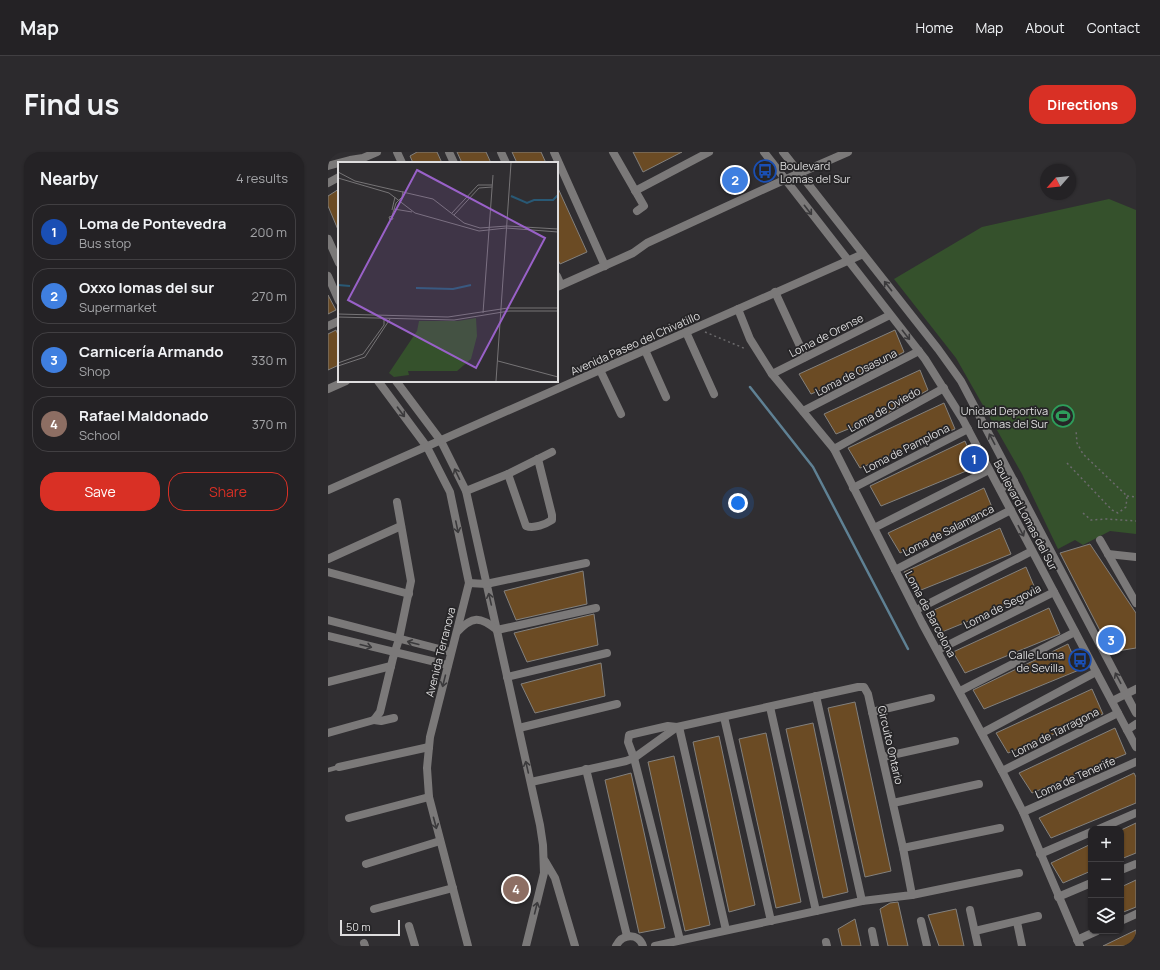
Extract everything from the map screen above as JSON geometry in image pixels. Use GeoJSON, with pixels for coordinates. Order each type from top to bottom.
{"type":"FeatureCollection","features":[{"type":"Feature","properties":{"kind":"street"},"geometry":{"type":"LineString","coordinates":[[338,162],[349,158],[361,161],[377,152]]}},
{"type":"Feature","properties":{"kind":"street"},"geometry":{"type":"LineString","coordinates":[[398,152],[402,162]]}},
{"type":"Feature","properties":{"kind":"street"},"geometry":{"type":"LineString","coordinates":[[450,152],[454,162]]}},
{"type":"Feature","properties":{"kind":"street"},"geometry":{"type":"LineString","coordinates":[[501,152],[506,162]]}},
{"type":"Feature","properties":{"kind":"street"},"geometry":{"type":"LineString","coordinates":[[554,152],[605,266]]}},
{"type":"Feature","properties":{"kind":"street"},"geometry":{"type":"LineString","coordinates":[[613,152],[644,206],[637,211]]}},
{"type":"Feature","properties":{"kind":"street"},"geometry":{"type":"LineString","coordinates":[[635,191],[708,152]]}},
{"type":"Feature","properties":{"kind":"street","name":"Boulevard Lomas del Sur"},"geometry":{"type":"LineString","coordinates":[[764,152],[784,180],[919,351],[944,388],[968,429],[1136,747]]}},
{"type":"Feature","properties":{"kind":"street","name":"Boulevard Lomas del Sur"},"geometry":{"type":"LineString","coordinates":[[783,152],[938,349],[961,381],[1136,713]]}},
{"type":"Feature","properties":{"kind":"street"},"geometry":{"type":"LineString","coordinates":[[559,286],[633,253],[647,243],[848,152]]}},
{"type":"Feature","properties":{"kind":"street"},"geometry":{"type":"LineString","coordinates":[[328,166],[338,162]]}},
{"type":"Feature","properties":{"kind":"street"},"geometry":{"type":"LineString","coordinates":[[328,183],[338,178]]}},
{"type":"Feature","properties":{"kind":"street"},"geometry":{"type":"LineString","coordinates":[[328,239],[338,261]]}},
{"type":"Feature","properties":{"kind":"street","name":"Avenida Paseo del Chivatillo"},"geometry":{"type":"LineString","coordinates":[[328,490],[863,254]]}},
{"type":"Feature","properties":{"kind":"street"},"geometry":{"type":"LineString","coordinates":[[328,276],[338,299]]}},
{"type":"Feature","properties":{"kind":"street"},"geometry":{"type":"LineString","coordinates":[[775,292],[805,357]]}},
{"type":"Feature","properties":{"kind":"street","name":"Loma de Barcelona"},"geometry":{"type":"LineString","coordinates":[[738,309],[750,339],[772,374],[834,449],[895,570],[1023,812],[1078,943]]}},
{"type":"Feature","properties":{"kind":"street","name":"Loma de Orense"},"geometry":{"type":"LineString","coordinates":[[772,374],[890,315]]}},
{"type":"Feature","properties":{"kind":"street"},"geometry":{"type":"LineString","coordinates":[[328,326],[338,321]]}},
{"type":"Feature","properties":{"kind":"street"},"geometry":{"type":"LineString","coordinates":[[686,332],[714,394]]}},
{"type":"Feature","properties":{"kind":"street"},"geometry":{"type":"LineString","coordinates":[[645,350],[666,397]]}},
{"type":"Feature","properties":{"kind":"street","name":"Loma de Osasuna"},"geometry":{"type":"LineString","coordinates":[[803,411],[919,351]]}},
{"type":"Feature","properties":{"kind":"street"},"geometry":{"type":"LineString","coordinates":[[600,370],[621,414]]}},
{"type":"Feature","properties":{"kind":"street"},"geometry":{"type":"LineString","coordinates":[[328,389],[344,382]]}},
{"type":"Feature","properties":{"kind":"street","name":"Avenida Terranova"},"geometry":{"type":"LineString","coordinates":[[379,382],[427,447],[450,492],[468,583],[430,737],[427,768],[429,797],[468,946]]}},
{"type":"Feature","properties":{"kind":"street"},"geometry":{"type":"LineString","coordinates":[[397,382],[441,441],[466,491],[540,825],[544,860],[542,884],[526,946]]}},
{"type":"Feature","properties":{"kind":"street","name":"Loma de Oviedo"},"geometry":{"type":"LineString","coordinates":[[834,449],[944,388]]}},
{"type":"Feature","properties":{"kind":"street","name":"Loma de Pamplona"},"geometry":{"type":"LineString","coordinates":[[853,488],[968,429]]}},
{"type":"Feature","properties":{"kind":"street"},"geometry":{"type":"LineString","coordinates":[[466,491],[508,474],[552,452]]}},
{"type":"Feature","properties":{"kind":"street"},"geometry":{"type":"LineString","coordinates":[[508,474],[526,526],[530,528],[548,523],[552,520],[552,515],[538,459]]}},
{"type":"Feature","properties":{"kind":"street"},"geometry":{"type":"LineString","coordinates":[[874,528],[989,470]]}},
{"type":"Feature","properties":{"kind":"street"},"geometry":{"type":"LineString","coordinates":[[1000,490],[1014,481]]}},
{"type":"Feature","properties":{"kind":"street"},"geometry":{"type":"LineString","coordinates":[[374,720],[380,712],[412,581],[397,502]]}},
{"type":"Feature","properties":{"kind":"street","name":"Loma de Salamanca"},"geometry":{"type":"LineString","coordinates":[[895,570],[1010,510]]}},
{"type":"Feature","properties":{"kind":"street"},"geometry":{"type":"LineString","coordinates":[[328,558],[401,526]]}},
{"type":"Feature","properties":{"kind":"street"},"geometry":{"type":"LineString","coordinates":[[1100,540],[1136,603]]}},
{"type":"Feature","properties":{"kind":"street"},"geometry":{"type":"LineString","coordinates":[[916,610],[1032,551]]}},
{"type":"Feature","properties":{"kind":"street"},"geometry":{"type":"LineString","coordinates":[[1108,554],[1136,557]]}},
{"type":"Feature","properties":{"kind":"street"},"geometry":{"type":"LineString","coordinates":[[468,583],[486,584],[586,563]]}},
{"type":"Feature","properties":{"kind":"street"},"geometry":{"type":"LineString","coordinates":[[328,572],[409,594]]}},
{"type":"Feature","properties":{"kind":"street","name":"Loma de Segovia"},"geometry":{"type":"LineString","coordinates":[[938,650],[1054,592]]}},
{"type":"Feature","properties":{"kind":"street"},"geometry":{"type":"LineString","coordinates":[[456,633],[470,621],[477,619],[484,621],[497,630],[596,608]]}},
{"type":"Feature","properties":{"kind":"street"},"geometry":{"type":"LineString","coordinates":[[328,620],[451,652]]}},
{"type":"Feature","properties":{"kind":"street"},"geometry":{"type":"LineString","coordinates":[[960,691],[1075,632]]}},
{"type":"Feature","properties":{"kind":"street"},"geometry":{"type":"LineString","coordinates":[[328,636],[448,665]]}},
{"type":"Feature","properties":{"kind":"street"},"geometry":{"type":"LineString","coordinates":[[507,677],[607,653]]}},
{"type":"Feature","properties":{"kind":"street"},"geometry":{"type":"LineString","coordinates":[[328,682],[391,666]]}},
{"type":"Feature","properties":{"kind":"street"},"geometry":{"type":"LineString","coordinates":[[982,733],[1096,672]]}},
{"type":"Feature","properties":{"kind":"street","name":"Circuito Ontario"},"geometry":{"type":"LineString","coordinates":[[531,782],[626,761],[634,758],[678,727],[816,696],[864,687],[868,694],[883,757],[912,895]]}},
{"type":"Feature","properties":{"kind":"street"},"geometry":{"type":"LineString","coordinates":[[1112,701],[1136,689]]}},
{"type":"Feature","properties":{"kind":"street"},"geometry":{"type":"LineString","coordinates":[[816,696],[862,901]]}},
{"type":"Feature","properties":{"kind":"street"},"geometry":{"type":"LineString","coordinates":[[872,712],[931,698]]}},
{"type":"Feature","properties":{"kind":"street"},"geometry":{"type":"LineString","coordinates":[[518,728],[617,704]]}},
{"type":"Feature","properties":{"kind":"street"},"geometry":{"type":"LineString","coordinates":[[770,707],[816,911]]}},
{"type":"Feature","properties":{"kind":"street","name":"Loma de Tarragona"},"geometry":{"type":"LineString","coordinates":[[1002,771],[1118,713]]}},
{"type":"Feature","properties":{"kind":"street"},"geometry":{"type":"LineString","coordinates":[[724,717],[771,920]]}},
{"type":"Feature","properties":{"kind":"street"},"geometry":{"type":"LineString","coordinates":[[328,734],[374,720],[381,721],[394,718]]}},
{"type":"Feature","properties":{"kind":"street"},"geometry":{"type":"LineString","coordinates":[[1127,730],[1136,724]]}},
{"type":"Feature","properties":{"kind":"street"},"geometry":{"type":"LineString","coordinates":[[680,940],[634,758],[628,742],[630,735],[668,726],[678,727],[726,930]]}},
{"type":"Feature","properties":{"kind":"street"},"geometry":{"type":"LineString","coordinates":[[883,757],[955,741]]}},
{"type":"Feature","properties":{"kind":"street"},"geometry":{"type":"LineString","coordinates":[[339,767],[429,747]]}},
{"type":"Feature","properties":{"kind":"street","name":"Loma de Tenerife"},"geometry":{"type":"LineString","coordinates":[[1023,812],[1136,762]]}},
{"type":"Feature","properties":{"kind":"street"},"geometry":{"type":"LineString","coordinates":[[586,769],[627,936]]}},
{"type":"Feature","properties":{"kind":"street"},"geometry":{"type":"LineString","coordinates":[[893,803],[979,784]]}},
{"type":"Feature","properties":{"kind":"street"},"geometry":{"type":"LineString","coordinates":[[349,818],[429,797]]}},
{"type":"Feature","properties":{"kind":"street"},"geometry":{"type":"LineString","coordinates":[[1106,826],[1136,813]]}},
{"type":"Feature","properties":{"kind":"street"},"geometry":{"type":"LineString","coordinates":[[903,848],[1000,828]]}},
{"type":"Feature","properties":{"kind":"street"},"geometry":{"type":"LineString","coordinates":[[1040,854],[1088,833]]}},
{"type":"Feature","properties":{"kind":"street"},"geometry":{"type":"LineString","coordinates":[[366,864],[440,841]]}},
{"type":"Feature","properties":{"kind":"street"},"geometry":{"type":"LineString","coordinates":[[544,860],[555,878],[576,946]]}},
{"type":"Feature","properties":{"kind":"street"},"geometry":{"type":"LineString","coordinates":[[1124,869],[1136,864]]}},
{"type":"Feature","properties":{"kind":"street"},"geometry":{"type":"LineString","coordinates":[[654,946],[862,901],[912,895],[1019,873]]}},
{"type":"Feature","properties":{"kind":"street"},"geometry":{"type":"LineString","coordinates":[[1058,897],[1088,884]]}},
{"type":"Feature","properties":{"kind":"street"},"geometry":{"type":"LineString","coordinates":[[374,909],[454,888]]}},
{"type":"Feature","properties":{"kind":"street"},"geometry":{"type":"LineString","coordinates":[[970,910],[978,946]]}},
{"type":"Feature","properties":{"kind":"street"},"geometry":{"type":"LineString","coordinates":[[1124,919],[1136,914]]}},
{"type":"Feature","properties":{"kind":"street"},"geometry":{"type":"LineString","coordinates":[[975,931],[1038,916]]}},
{"type":"Feature","properties":{"kind":"street"},"geometry":{"type":"LineString","coordinates":[[921,921],[927,946]]}},
{"type":"Feature","properties":{"kind":"street"},"geometry":{"type":"LineString","coordinates":[[1017,922],[1022,946]]}},
{"type":"Feature","properties":{"kind":"street"},"geometry":{"type":"LineString","coordinates":[[409,926],[414,946]]}},
{"type":"Feature","properties":{"kind":"street"},"geometry":{"type":"LineString","coordinates":[[872,931],[875,946]]}},
{"type":"Feature","properties":{"kind":"street"},"geometry":{"type":"LineString","coordinates":[[1078,943],[1092,934]]}},
{"type":"Feature","properties":{"kind":"street"},"geometry":{"type":"LineString","coordinates":[[616,946],[619,940],[627,936],[634,936],[643,946]]}},
{"type":"Feature","properties":{"kind":"lane"},"geometry":{"type":"LineString","coordinates":[[328,770],[339,767]]}},
{"type":"Feature","properties":{"kind":"path"},"geometry":{"type":"LineString","coordinates":[[694,328],[759,354]]}},
{"type":"Feature","properties":{"kind":"path"},"geometry":{"type":"LineString","coordinates":[[1076,430],[1077,443],[1083,454],[1127,496],[1136,497]]}},
{"type":"Feature","properties":{"kind":"path"},"geometry":{"type":"LineString","coordinates":[[1067,463],[1112,510],[1118,513],[1126,507],[1127,496]]}},
{"type":"Feature","properties":{"kind":"path"},"geometry":{"type":"LineString","coordinates":[[1083,513],[1092,520],[1136,520]]}},
{"type":"Feature","properties":{"kind":"green space","name":"Unidad Deportiva Lomas del Sur"},"geometry":{"type":"Polygon","coordinates":[[[1109,199],[1136,210],[1136,534],[1110,531],[1083,545],[1075,540],[1058,549],[1022,474],[956,358],[894,279],[982,227],[1109,199]]]}},
{"type":"Feature","properties":{"kind":"building"},"geometry":{"type":"Polygon","coordinates":[[[417,152],[437,152],[442,162],[413,162],[410,156],[417,152]]]}},
{"type":"Feature","properties":{"kind":"building"},"geometry":{"type":"Polygon","coordinates":[[[457,152],[486,152],[491,162],[462,162],[457,152]]]}},
{"type":"Feature","properties":{"kind":"building"},"geometry":{"type":"Polygon","coordinates":[[[512,152],[541,152],[546,162],[517,162],[512,152]]]}},
{"type":"Feature","properties":{"kind":"building"},"geometry":{"type":"Polygon","coordinates":[[[633,152],[682,152],[643,172],[633,152]]]}},
{"type":"Feature","properties":{"kind":"building"},"geometry":{"type":"Polygon","coordinates":[[[558,188],[587,252],[560,264],[558,260],[558,188]]]}},
{"type":"Feature","properties":{"kind":"building"},"geometry":{"type":"Polygon","coordinates":[[[338,190],[338,230],[328,206],[328,196],[338,190]]]}},
{"type":"Feature","properties":{"kind":"building"},"geometry":{"type":"Polygon","coordinates":[[[328,295],[336,310],[328,314],[328,295]]]}},
{"type":"Feature","properties":{"kind":"building"},"geometry":{"type":"Polygon","coordinates":[[[336,330],[338,335],[338,365],[328,370],[328,334],[336,330]]]}},
{"type":"Feature","properties":{"kind":"building"},"geometry":{"type":"Polygon","coordinates":[[[895,330],[904,352],[870,370],[811,394],[799,374],[895,330]]]}},
{"type":"Feature","properties":{"kind":"building"},"geometry":{"type":"Polygon","coordinates":[[[920,370],[928,390],[888,413],[836,434],[824,414],[920,370]]]}},
{"type":"Feature","properties":{"kind":"building"},"geometry":{"type":"Polygon","coordinates":[[[944,403],[955,429],[860,468],[848,448],[944,403]]]}},
{"type":"Feature","properties":{"kind":"building"},"geometry":{"type":"Polygon","coordinates":[[[965,441],[976,467],[881,506],[870,486],[965,441]]]}},
{"type":"Feature","properties":{"kind":"building"},"geometry":{"type":"Polygon","coordinates":[[[984,488],[994,512],[977,521],[900,553],[888,533],[984,488]]]}},
{"type":"Feature","properties":{"kind":"building"},"geometry":{"type":"Polygon","coordinates":[[[1000,528],[1011,554],[916,592],[904,572],[1000,528]]]}},
{"type":"Feature","properties":{"kind":"building"},"geometry":{"type":"Polygon","coordinates":[[[1090,544],[1136,613],[1136,648],[1111,652],[1060,553],[1090,544]]]}},
{"type":"Feature","properties":{"kind":"building"},"geometry":{"type":"Polygon","coordinates":[[[1026,567],[1037,593],[942,632],[930,612],[1026,567]]]}},
{"type":"Feature","properties":{"kind":"building"},"geometry":{"type":"Polygon","coordinates":[[[583,571],[587,604],[516,620],[504,591],[583,571]]]}},
{"type":"Feature","properties":{"kind":"building"},"geometry":{"type":"Polygon","coordinates":[[[1049,608],[1060,634],[965,673],[953,652],[1049,608]]]}},
{"type":"Feature","properties":{"kind":"building"},"geometry":{"type":"Polygon","coordinates":[[[594,614],[598,645],[527,662],[514,633],[594,614]]]}},
{"type":"Feature","properties":{"kind":"building"},"geometry":{"type":"Polygon","coordinates":[[[1068,644],[1079,670],[984,709],[973,690],[1068,644]]]}},
{"type":"Feature","properties":{"kind":"building"},"geometry":{"type":"Polygon","coordinates":[[[601,663],[605,696],[535,713],[521,684],[601,663]]]}},
{"type":"Feature","properties":{"kind":"building"},"geometry":{"type":"Polygon","coordinates":[[[1092,689],[1103,714],[1008,753],[996,733],[1092,689]]]}},
{"type":"Feature","properties":{"kind":"building"},"geometry":{"type":"Polygon","coordinates":[[[855,702],[891,871],[865,877],[828,708],[855,702]]]}},
{"type":"Feature","properties":{"kind":"building"},"geometry":{"type":"Polygon","coordinates":[[[813,723],[848,892],[823,898],[786,729],[813,723]]]}},
{"type":"Feature","properties":{"kind":"building"},"geometry":{"type":"Polygon","coordinates":[[[1115,728],[1126,754],[1032,793],[1019,773],[1115,728]]]}},
{"type":"Feature","properties":{"kind":"building"},"geometry":{"type":"Polygon","coordinates":[[[766,733],[801,902],[776,908],[739,739],[766,733]]]}},
{"type":"Feature","properties":{"kind":"building"},"geometry":{"type":"Polygon","coordinates":[[[719,736],[755,905],[729,912],[693,742],[719,736]]]}},
{"type":"Feature","properties":{"kind":"building"},"geometry":{"type":"Polygon","coordinates":[[[674,756],[710,925],[685,931],[648,762],[674,756]]]}},
{"type":"Feature","properties":{"kind":"building"},"geometry":{"type":"Polygon","coordinates":[[[631,773],[665,928],[639,933],[605,780],[631,773]]]}},
{"type":"Feature","properties":{"kind":"building"},"geometry":{"type":"Polygon","coordinates":[[[1134,773],[1136,777],[1136,803],[1051,838],[1039,818],[1134,773]]]}},
{"type":"Feature","properties":{"kind":"building"},"geometry":{"type":"Polygon","coordinates":[[[1136,823],[1136,853],[1124,858],[1124,829],[1136,823]]]}},
{"type":"Feature","properties":{"kind":"building"},"geometry":{"type":"Polygon","coordinates":[[[1088,845],[1088,872],[1063,883],[1051,863],[1088,845]]]}},
{"type":"Feature","properties":{"kind":"building"},"geometry":{"type":"Polygon","coordinates":[[[1136,880],[1136,907],[1124,912],[1124,898],[1124,886],[1136,880]]]}},
{"type":"Feature","properties":{"kind":"building"},"geometry":{"type":"Polygon","coordinates":[[[898,902],[908,946],[888,946],[880,909],[890,903],[898,902]]]}},
{"type":"Feature","properties":{"kind":"building"},"geometry":{"type":"Polygon","coordinates":[[[956,909],[964,946],[939,946],[928,915],[956,909]]]}},
{"type":"Feature","properties":{"kind":"building"},"geometry":{"type":"Polygon","coordinates":[[[855,919],[861,946],[842,946],[838,929],[855,919]]]}},
{"type":"Feature","properties":{"kind":"building"},"geometry":{"type":"Polygon","coordinates":[[[1136,930],[1136,946],[1103,946],[1136,930]]]}},
{"type":"Feature","properties":{"kind":"waterway"},"geometry":{"type":"LineString","coordinates":[[750,387],[813,467],[908,649]]}},
{"type":"Feature","properties":{"kind":"place","name":"Boulevard Lomas del Sur"},"geometry":{"type":"Point","coordinates":[765,171]}},
{"type":"Feature","properties":{"kind":"place","name":"Oxxo lomas del sur"},"geometry":{"type":"Point","coordinates":[735,180]}},
{"type":"Feature","properties":{"kind":"place","name":"Unidad Deportiva Lomas del Sur"},"geometry":{"type":"Point","coordinates":[1063,416]}},
{"type":"Feature","properties":{"kind":"place","name":"Loma de Pontevedra"},"geometry":{"type":"Point","coordinates":[974,459]}},
{"type":"Feature","properties":{"kind":"place","name":"Carnicería Armando"},"geometry":{"type":"Point","coordinates":[1111,640]}},
{"type":"Feature","properties":{"kind":"place","name":"Calle Loma de Sevilla"},"geometry":{"type":"Point","coordinates":[1080,660]}},
{"type":"Feature","properties":{"kind":"place","name":"Rafael Maldonado"},"geometry":{"type":"Point","coordinates":[516,889]}}]}
